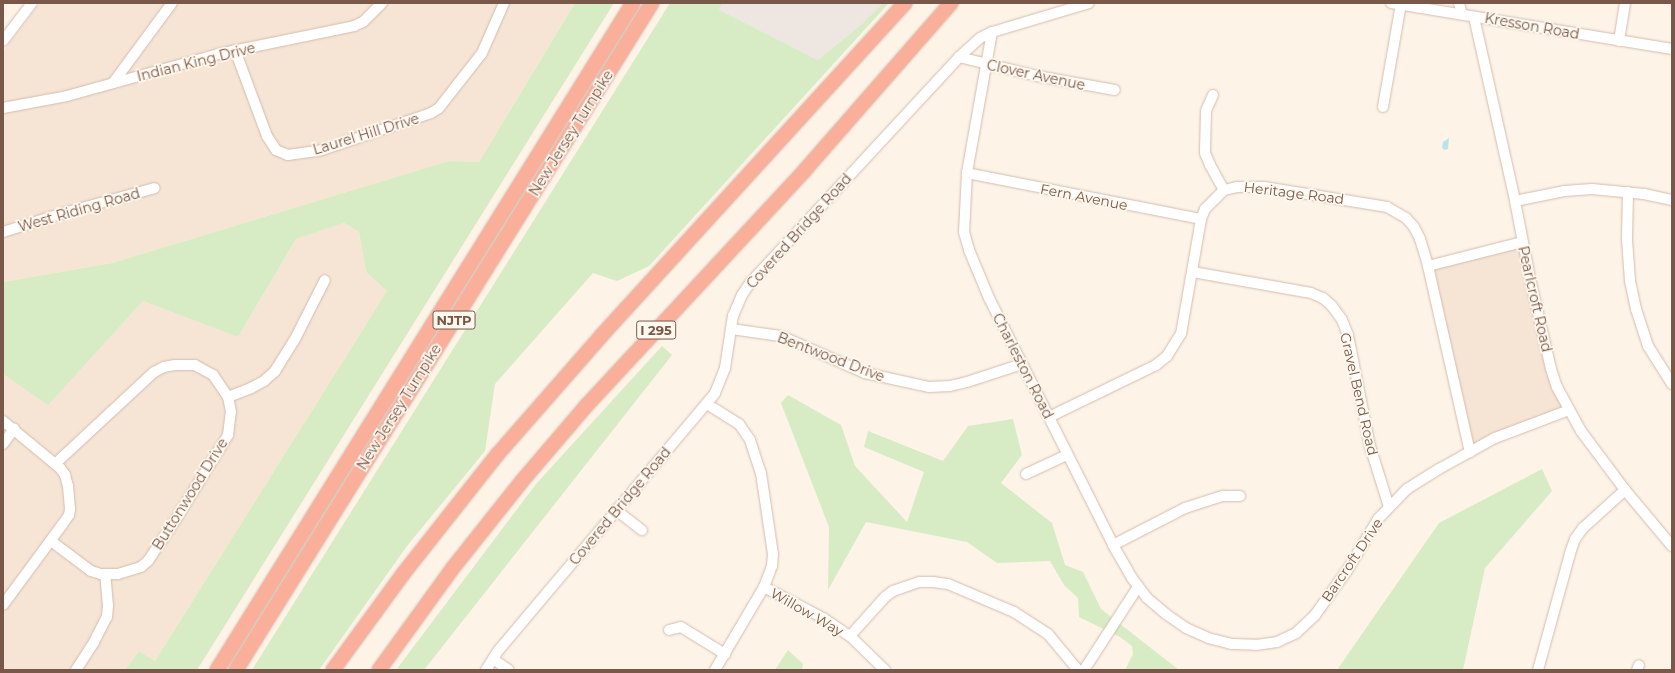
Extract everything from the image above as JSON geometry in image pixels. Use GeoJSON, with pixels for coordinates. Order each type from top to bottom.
{"type":"FeatureCollection","features":[{"type":"Feature","properties":{"kind":"highway","name":"New Jersey Turnpike"},"geometry":{"type":"LineString","coordinates":[[217,670],[633,3]]}},
{"type":"Feature","properties":{"kind":"highway","name":"New Jersey Turnpike"},"geometry":{"type":"LineString","coordinates":[[236,670],[652,3]]}},
{"type":"Feature","properties":{"kind":"highway","name":"I 295"},"geometry":{"type":"LineString","coordinates":[[334,670],[403,574],[497,454],[606,330],[905,3]]}},
{"type":"Feature","properties":{"kind":"highway","name":"I 295"},"geometry":{"type":"LineString","coordinates":[[379,670],[452,569],[532,469],[587,405],[805,170],[951,3]]}},
{"type":"Feature","properties":{"kind":"street"},"geometry":{"type":"LineString","coordinates":[[3,41],[32,3]]}},
{"type":"Feature","properties":{"kind":"street"},"geometry":{"type":"LineString","coordinates":[[113,83],[172,3]]}},
{"type":"Feature","properties":{"kind":"street","name":"Indian King Drive"},"geometry":{"type":"LineString","coordinates":[[3,108],[67,96],[235,50],[354,26],[363,22],[382,3]]}},
{"type":"Feature","properties":{"kind":"street","name":"Laurel Hill Drive"},"geometry":{"type":"LineString","coordinates":[[235,50],[267,136],[276,150],[288,156],[322,150],[432,113],[439,108],[482,53],[504,3]]}},
{"type":"Feature","properties":{"kind":"street","name":"Covered Bridge Road"},"geometry":{"type":"LineString","coordinates":[[486,670],[616,510],[707,404],[721,382],[731,329],[738,303],[750,283],[958,57],[980,38],[992,32],[1089,3]]}},
{"type":"Feature","properties":{"kind":"street"},"geometry":{"type":"LineString","coordinates":[[1459,3],[1462,15]]}},
{"type":"Feature","properties":{"kind":"street"},"geometry":{"type":"LineString","coordinates":[[1619,41],[1625,3]]}},
{"type":"Feature","properties":{"kind":"street"},"geometry":{"type":"LineString","coordinates":[[1383,107],[1396,4]]}},
{"type":"Feature","properties":{"kind":"street","name":"Kresson Road"},"geometry":{"type":"LineString","coordinates":[[1396,4],[1672,49]]}},
{"type":"Feature","properties":{"kind":"street","name":"Pearlcroft Road"},"geometry":{"type":"LineString","coordinates":[[1474,17],[1551,369],[1580,431],[1625,490],[1672,546]]}},
{"type":"Feature","properties":{"kind":"street","name":"Charleston Road"},"geometry":{"type":"LineString","coordinates":[[992,32],[967,172],[964,232],[969,250],[989,298],[1113,545],[1138,587]]}},
{"type":"Feature","properties":{"kind":"street","name":"Clover Avenue"},"geometry":{"type":"LineString","coordinates":[[958,57],[985,65],[1037,76],[1115,90]]}},
{"type":"Feature","properties":{"kind":"street"},"geometry":{"type":"LineString","coordinates":[[1212,95],[1206,111],[1205,153],[1224,190]]}},
{"type":"Feature","properties":{"kind":"street","name":"Fern Avenue"},"geometry":{"type":"LineString","coordinates":[[967,172],[1201,219]]}},
{"type":"Feature","properties":{"kind":"street","name":"Heritage Road"},"geometry":{"type":"LineString","coordinates":[[1049,417],[1156,365],[1167,356],[1181,334],[1201,219],[1205,209],[1224,190],[1237,187],[1264,187],[1386,207],[1400,213],[1414,227],[1420,240],[1428,266],[1470,452]]}},
{"type":"Feature","properties":{"kind":"street","name":"West Riding Road"},"geometry":{"type":"LineString","coordinates":[[3,232],[60,214],[155,188]]}},
{"type":"Feature","properties":{"kind":"street"},"geometry":{"type":"LineString","coordinates":[[1515,201],[1564,191],[1592,189],[1628,192],[1672,200]]}},
{"type":"Feature","properties":{"kind":"street"},"geometry":{"type":"LineString","coordinates":[[1628,192],[1630,281],[1636,309],[1648,346],[1672,384]]}},
{"type":"Feature","properties":{"kind":"street"},"geometry":{"type":"LineString","coordinates":[[1428,266],[1522,242]]}},
{"type":"Feature","properties":{"kind":"street","name":"Gravel Bend Road"},"geometry":{"type":"LineString","coordinates":[[1193,272],[1311,293],[1322,298],[1332,306],[1342,320],[1348,335],[1370,446],[1389,507]]}},
{"type":"Feature","properties":{"kind":"street"},"geometry":{"type":"LineString","coordinates":[[228,398],[264,381],[275,371],[294,341],[325,280]]}},
{"type":"Feature","properties":{"kind":"street","name":"Bentwood Drive"},"geometry":{"type":"LineString","coordinates":[[731,329],[781,336],[865,373],[929,387],[961,384],[1022,364]]}},
{"type":"Feature","properties":{"kind":"street","name":"Buttonwood Drive"},"geometry":{"type":"LineString","coordinates":[[51,541],[91,571],[105,574],[118,574],[141,567],[148,561],[176,519],[228,435],[231,412],[228,398],[213,375],[196,365],[174,365],[164,367],[154,372],[55,464]]}},
{"type":"Feature","properties":{"kind":"street"},"geometry":{"type":"LineString","coordinates":[[707,404],[739,424],[750,440],[761,473],[773,554],[772,566],[764,588],[715,670]]}},
{"type":"Feature","properties":{"kind":"street","name":"Barcroft Drive"},"geometry":{"type":"LineString","coordinates":[[1138,587],[1166,614],[1186,628],[1208,638],[1232,644],[1256,646],[1277,642],[1296,633],[1315,615],[1348,569],[1378,519],[1407,489],[1470,452],[1513,430],[1569,410]]}},
{"type":"Feature","properties":{"kind":"street"},"geometry":{"type":"LineString","coordinates":[[3,421],[55,464],[65,475],[68,486],[70,509],[69,515],[3,606]]}},
{"type":"Feature","properties":{"kind":"street"},"geometry":{"type":"LineString","coordinates":[[3,444],[14,429]]}},
{"type":"Feature","properties":{"kind":"street"},"geometry":{"type":"LineString","coordinates":[[1026,474],[1067,455]]}},
{"type":"Feature","properties":{"kind":"street"},"geometry":{"type":"LineString","coordinates":[[1538,670],[1575,539],[1583,528],[1625,490]]}},
{"type":"Feature","properties":{"kind":"street"},"geometry":{"type":"LineString","coordinates":[[1113,545],[1185,508],[1223,496],[1240,496]]}},
{"type":"Feature","properties":{"kind":"street"},"geometry":{"type":"LineString","coordinates":[[616,510],[642,530]]}},
{"type":"Feature","properties":{"kind":"street"},"geometry":{"type":"LineString","coordinates":[[76,670],[94,642],[107,617],[108,606],[105,574]]}},
{"type":"Feature","properties":{"kind":"street"},"geometry":{"type":"LineString","coordinates":[[850,636],[884,597],[893,591],[919,582],[948,584],[1014,612],[1048,634],[1078,670]]}},
{"type":"Feature","properties":{"kind":"street"},"geometry":{"type":"LineString","coordinates":[[1084,670],[1138,587]]}},
{"type":"Feature","properties":{"kind":"street","name":"Willow Way"},"geometry":{"type":"LineString","coordinates":[[764,588],[823,618],[850,636],[885,670]]}},
{"type":"Feature","properties":{"kind":"street"},"geometry":{"type":"LineString","coordinates":[[669,630],[680,627],[725,654]]}},
{"type":"Feature","properties":{"kind":"street"},"geometry":{"type":"LineString","coordinates":[[494,659],[509,670]]}},
{"type":"Feature","properties":{"kind":"shaded area"},"geometry":{"type":"Polygon","coordinates":[[[40,3],[575,3],[479,162],[449,161],[112,263],[3,282],[3,51],[40,3]]]}},
{"type":"Feature","properties":{"kind":"shaded area"},"geometry":{"type":"Polygon","coordinates":[[[722,3],[883,3],[863,23],[818,60],[718,10],[722,3]]]}},
{"type":"Feature","properties":{"kind":"shaded area"},"geometry":{"type":"Polygon","coordinates":[[[344,223],[359,232],[366,272],[387,291],[155,661],[139,651],[125,670],[3,670],[3,374],[48,404],[143,301],[238,337],[296,239],[344,223]]]}},
{"type":"Feature","properties":{"kind":"shaded area"},"geometry":{"type":"Polygon","coordinates":[[[1522,242],[1551,369],[1569,410],[1470,452],[1428,266],[1522,242]]]}},
{"type":"Feature","properties":{"kind":"green space"},"geometry":{"type":"Polygon","coordinates":[[[575,3],[614,3],[197,670],[125,670],[139,651],[155,661],[387,291],[366,272],[359,232],[344,223],[296,239],[238,337],[143,301],[48,405],[3,374],[3,282],[112,263],[449,161],[479,162],[575,3]]]}},
{"type":"Feature","properties":{"kind":"green space"},"geometry":{"type":"Polygon","coordinates":[[[670,3],[722,3],[719,10],[818,60],[863,23],[883,3],[889,3],[649,266],[617,281],[593,273],[495,384],[485,451],[407,546],[319,670],[252,670],[670,3]]]}},
{"type":"Feature","properties":{"kind":"green space"},"geometry":{"type":"Polygon","coordinates":[[[662,346],[672,355],[424,670],[396,670],[536,484],[662,346]]]}},
{"type":"Feature","properties":{"kind":"green space"},"geometry":{"type":"Polygon","coordinates":[[[788,395],[841,425],[855,466],[907,522],[924,472],[864,447],[868,431],[943,461],[968,426],[1013,419],[1022,455],[1001,483],[1052,523],[1065,565],[1083,572],[1101,609],[1179,670],[1125,670],[1133,654],[1132,646],[1120,637],[1079,617],[1078,598],[1064,585],[1050,561],[997,563],[967,542],[866,522],[828,590],[829,527],[781,403],[788,395]]]}},
{"type":"Feature","properties":{"kind":"green space"},"geometry":{"type":"Polygon","coordinates":[[[1542,469],[1552,491],[1485,568],[1463,670],[1337,670],[1439,523],[1542,469]]]}},
{"type":"Feature","properties":{"kind":"green space"},"geometry":{"type":"Polygon","coordinates":[[[788,650],[803,664],[802,670],[775,670],[788,650]]]}},
{"type":"Feature","properties":{"kind":"water"},"geometry":{"type":"Polygon","coordinates":[[[1449,138],[1448,149],[1444,150],[1442,147],[1443,142],[1449,138]]]}}]}
